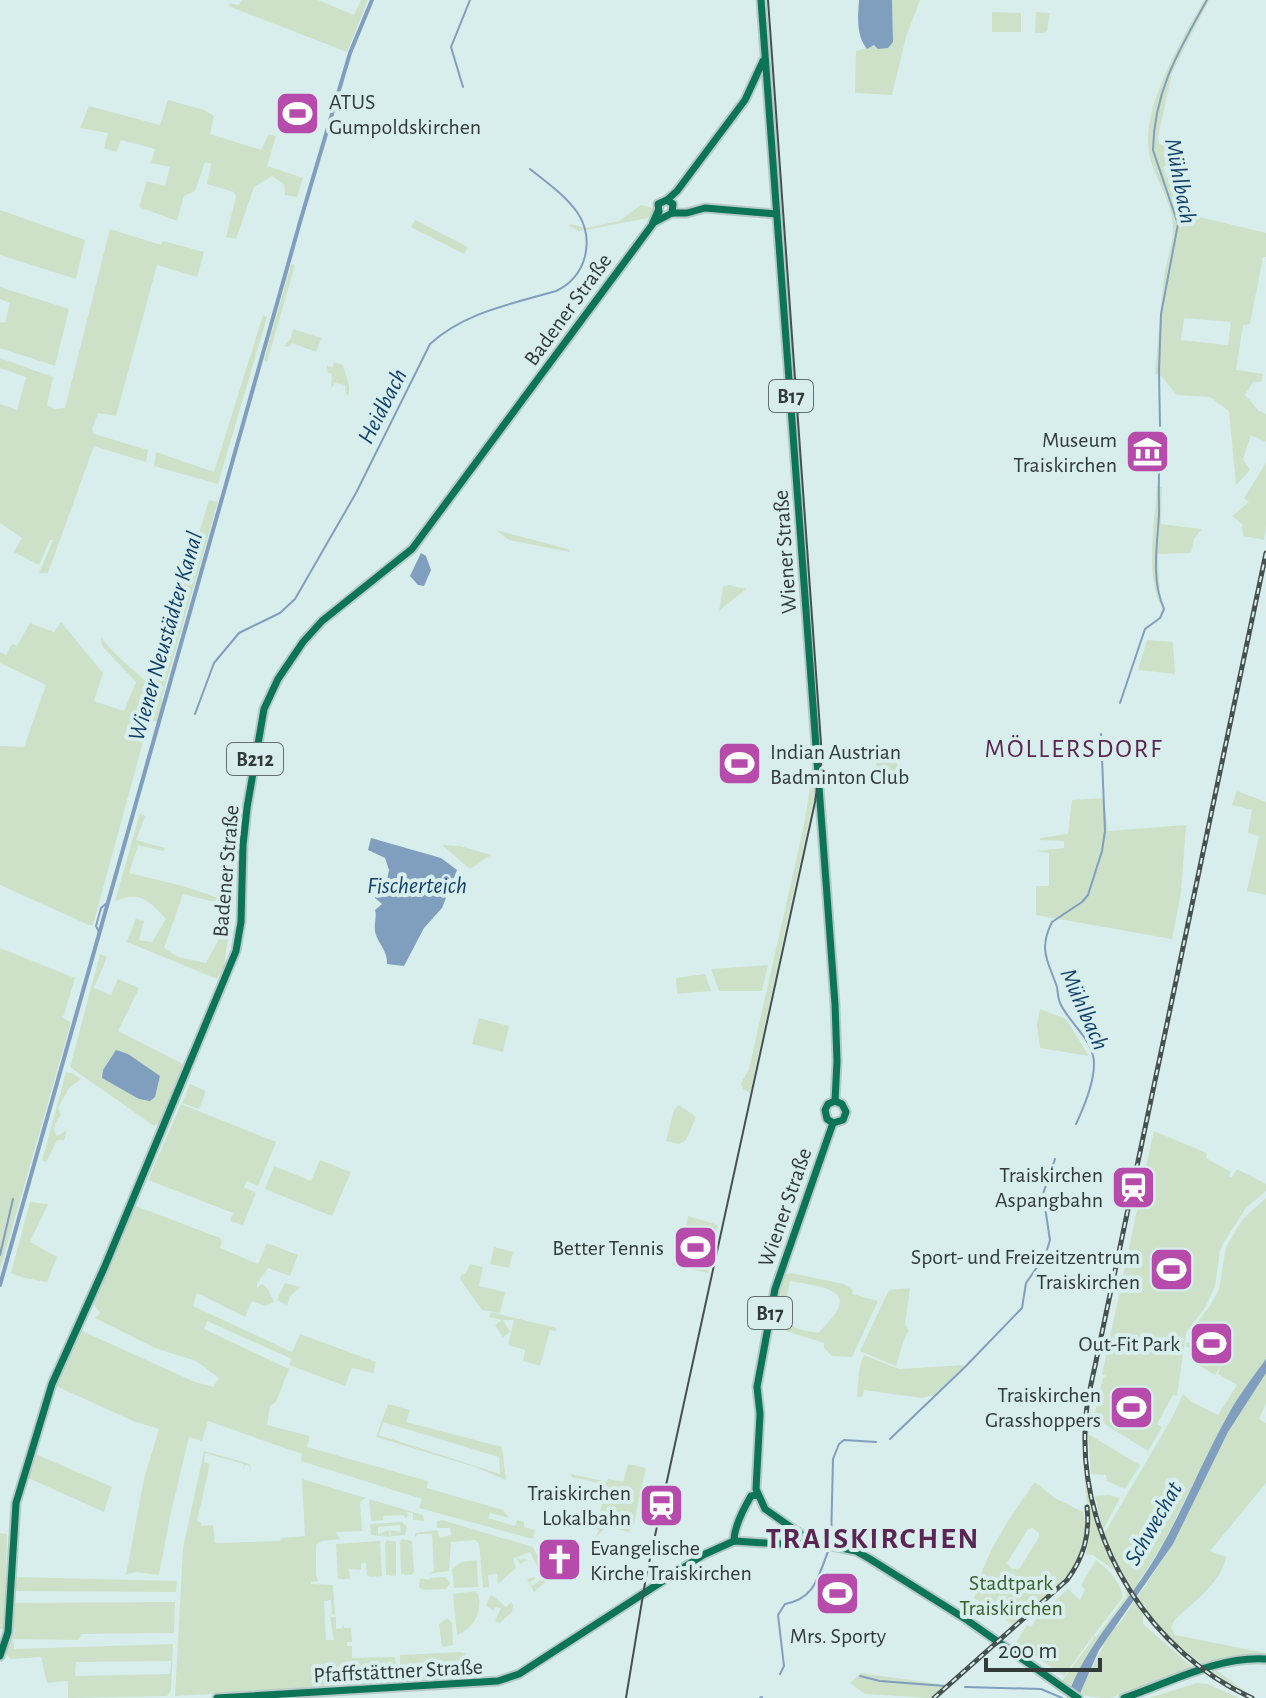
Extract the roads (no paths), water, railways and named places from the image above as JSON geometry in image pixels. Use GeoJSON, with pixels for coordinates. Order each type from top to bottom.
{"type":"FeatureCollection","features":[{"type":"Feature","properties":{"kind":"main road","name":"Wiener Straße"},"geometry":{"type":"LineString","coordinates":[[761,0],[835,1004],[835,1101]]}},
{"type":"Feature","properties":{"kind":"main road"},"geometry":{"type":"LineString","coordinates":[[765,56],[745,100],[677,191],[668,208],[687,213],[705,208],[776,214]]}},
{"type":"Feature","properties":{"kind":"main road"},"geometry":{"type":"LineString","coordinates":[[745,100],[767,84]]}},
{"type":"Feature","properties":{"kind":"main road","name":"Badener Straße"},"geometry":{"type":"LineString","coordinates":[[0,1656],[8,1632],[16,1503],[52,1384],[105,1266],[236,951],[241,922],[247,808],[264,709],[271,693],[287,664],[322,621],[412,549],[652,225],[668,208]]}},
{"type":"Feature","properties":{"kind":"main road","name":"B17"},"geometry":{"type":"LineString","coordinates":[[835,1101],[842,1104],[846,1115],[840,1122],[833,1123],[827,1119],[825,1110],[828,1104],[835,1101]]}},
{"type":"Feature","properties":{"kind":"main road","name":"Wiener Straße"},"geometry":{"type":"LineString","coordinates":[[757,1495],[758,1374],[770,1308],[833,1123]]}},
{"type":"Feature","properties":{"kind":"main road"},"geometry":{"type":"LineString","coordinates":[[803,1537],[797,1545],[734,1541],[747,1502],[751,1496],[757,1495],[765,1509],[803,1537],[856,1551],[870,1559],[964,1618],[1078,1698]]}},
{"type":"Feature","properties":{"kind":"main road","name":"Pfaffstättner Straße"},"geometry":{"type":"LineString","coordinates":[[217,1698],[476,1684],[509,1678],[696,1559],[734,1541]]}},
{"type":"Feature","properties":{"kind":"main road"},"geometry":{"type":"LineString","coordinates":[[1124,1698],[1224,1663],[1266,1659]]}},
{"type":"Feature","properties":{"kind":"water"},"geometry":{"type":"Polygon","coordinates":[[[859,0],[892,0],[893,42],[888,48],[878,49],[874,45],[867,49],[863,44],[858,26],[859,0]]]}},
{"type":"Feature","properties":{"kind":"water"},"geometry":{"type":"Polygon","coordinates":[[[421,553],[426,556],[431,570],[424,586],[418,585],[410,576],[421,553]]]}},
{"type":"Feature","properties":{"kind":"water","name":"Fischerteich"},"geometry":{"type":"Polygon","coordinates":[[[371,838],[441,858],[457,870],[442,908],[424,928],[404,966],[387,964],[375,931],[375,910],[382,904],[375,898],[375,891],[386,885],[389,870],[385,858],[368,850],[371,838]]]}},
{"type":"Feature","properties":{"kind":"water"},"geometry":{"type":"Polygon","coordinates":[[[116,1050],[128,1054],[160,1076],[155,1097],[150,1101],[139,1099],[102,1078],[103,1070],[116,1050]]]}},
{"type":"Feature","properties":{"kind":"water"},"geometry":{"type":"Polygon","coordinates":[[[1266,1359],[1266,1373],[1228,1432],[1173,1544],[1099,1650],[1078,1698],[1067,1698],[1094,1645],[1152,1563],[1228,1415],[1266,1359]]]}},
{"type":"Feature","properties":{"kind":"waterway","name":"Wiener Neustädter Kanal"},"geometry":{"type":"LineString","coordinates":[[0,1285],[300,222],[350,53],[372,0]]}},
{"type":"Feature","properties":{"kind":"waterway","name":"Heidbach"},"geometry":{"type":"LineString","coordinates":[[463,87],[451,47],[470,0]]}},
{"type":"Feature","properties":{"kind":"waterway","name":"Mühlbach"},"geometry":{"type":"LineString","coordinates":[[1160,426],[1161,314],[1178,224],[1153,150],[1154,129],[1170,72],[1207,0]]}},
{"type":"Feature","properties":{"kind":"waterway","name":"Heidbach"},"geometry":{"type":"LineString","coordinates":[[195,714],[214,663],[239,633],[280,613],[295,599],[356,493],[430,344],[458,324],[506,305],[556,291],[575,277],[587,245],[583,223],[567,200],[530,169]]}},
{"type":"Feature","properties":{"kind":"waterway","name":"Mühlbach"},"geometry":{"type":"LineString","coordinates":[[1120,703],[1145,629],[1160,618],[1164,609],[1156,575],[1160,458]]}},
{"type":"Feature","properties":{"kind":"waterway","name":"Mühlbach"},"geometry":{"type":"LineString","coordinates":[[1076,1124],[1094,1072],[1093,1055],[1060,1003],[1045,948],[1052,922],[1088,895],[1102,851],[1105,831],[1101,734]]}},
{"type":"Feature","properties":{"kind":"waterway"},"geometry":{"type":"LineString","coordinates":[[99,932],[96,926],[101,908],[108,902]]}},
{"type":"Feature","properties":{"kind":"waterway","name":"Mühlbach"},"geometry":{"type":"LineString","coordinates":[[890,1439],[1022,1308],[1026,1283],[1045,1256],[1050,1240],[1043,1194],[1055,1159]]}},
{"type":"Feature","properties":{"kind":"waterway"},"geometry":{"type":"LineString","coordinates":[[0,1255],[13,1199]]}},
{"type":"Feature","properties":{"kind":"waterway","name":"Mühlbach"},"geometry":{"type":"LineString","coordinates":[[831,1543],[833,1459],[839,1444],[844,1440],[876,1442]]}},
{"type":"Feature","properties":{"kind":"waterway","name":"Mühlbach"},"geometry":{"type":"LineString","coordinates":[[780,1674],[784,1666],[778,1615],[785,1604],[810,1591],[829,1549]]}},
{"type":"Feature","properties":{"kind":"waterway"},"geometry":{"type":"LineString","coordinates":[[860,1676],[880,1681],[945,1686]]}},
{"type":"Feature","properties":{"kind":"waterway"},"geometry":{"type":"LineString","coordinates":[[965,1687],[1041,1689],[1062,1698]]}},
{"type":"Feature","properties":{"kind":"tram line"},"geometry":{"type":"LineString","coordinates":[[626,1698],[646,1577],[815,802],[822,757],[768,0]]}},
{"type":"Feature","properties":{"kind":"railway"},"geometry":{"type":"LineString","coordinates":[[1252,1698],[1216,1678],[1183,1653],[1154,1623],[1130,1590],[1110,1553],[1096,1515],[1087,1474],[1085,1433],[1091,1383],[1266,553]]}},
{"type":"Feature","properties":{"kind":"railway"},"geometry":{"type":"LineString","coordinates":[[934,1698],[1067,1580],[1078,1563],[1084,1545],[1088,1527],[1087,1507]]}},
{"type":"Feature","properties":{"kind":"place","name":"ATUS Gumpoldskirchen"},"geometry":{"type":"Point","coordinates":[298,114]}},
{"type":"Feature","properties":{"kind":"place","name":"Museum Traiskirchen"},"geometry":{"type":"Point","coordinates":[1148,452]}},
{"type":"Feature","properties":{"kind":"place","name":"Indian Austrian Badminton Club"},"geometry":{"type":"Point","coordinates":[739,764]}},
{"type":"Feature","properties":{"kind":"place","name":"Traiskirchen Aspangbahn"},"geometry":{"type":"Point","coordinates":[1134,1187]}},
{"type":"Feature","properties":{"kind":"place","name":"Better Tennis"},"geometry":{"type":"Point","coordinates":[695,1247]}},
{"type":"Feature","properties":{"kind":"place","name":"Sport- und Freizeitzentrum Traiskirchen"},"geometry":{"type":"Point","coordinates":[1171,1269]}},
{"type":"Feature","properties":{"kind":"place","name":"Out-Fit Park"},"geometry":{"type":"Point","coordinates":[1211,1343]}},
{"type":"Feature","properties":{"kind":"place","name":"Traiskirchen Grasshoppers"},"geometry":{"type":"Point","coordinates":[1132,1407]}},
{"type":"Feature","properties":{"kind":"place","name":"Traiskirchen Lokalbahn"},"geometry":{"type":"Point","coordinates":[662,1505]}},
{"type":"Feature","properties":{"kind":"place","name":"Evangelische Kirche Traiskirchen"},"geometry":{"type":"Point","coordinates":[559,1560]}},
{"type":"Feature","properties":{"kind":"place","name":"Mrs. Sporty"},"geometry":{"type":"Point","coordinates":[838,1594]}},
{"type":"Feature","properties":{"kind":"district","name":"MÖLLERSDORF"},"geometry":{"type":"Point","coordinates":[1074,748]}},
{"type":"Feature","properties":{"kind":"district","name":"TRAISKIRCHEN"},"geometry":{"type":"Point","coordinates":[873,1538]}},
{"type":"Feature","properties":{"kind":"water label","name":"Schwechat"},"geometry":{"type":"Point","coordinates":[1153,1523]}},
{"type":"Feature","properties":{"kind":"park label","name":"Stadtpark Traiskirchen"},"geometry":{"type":"Point","coordinates":[1011,1594]}}]}
